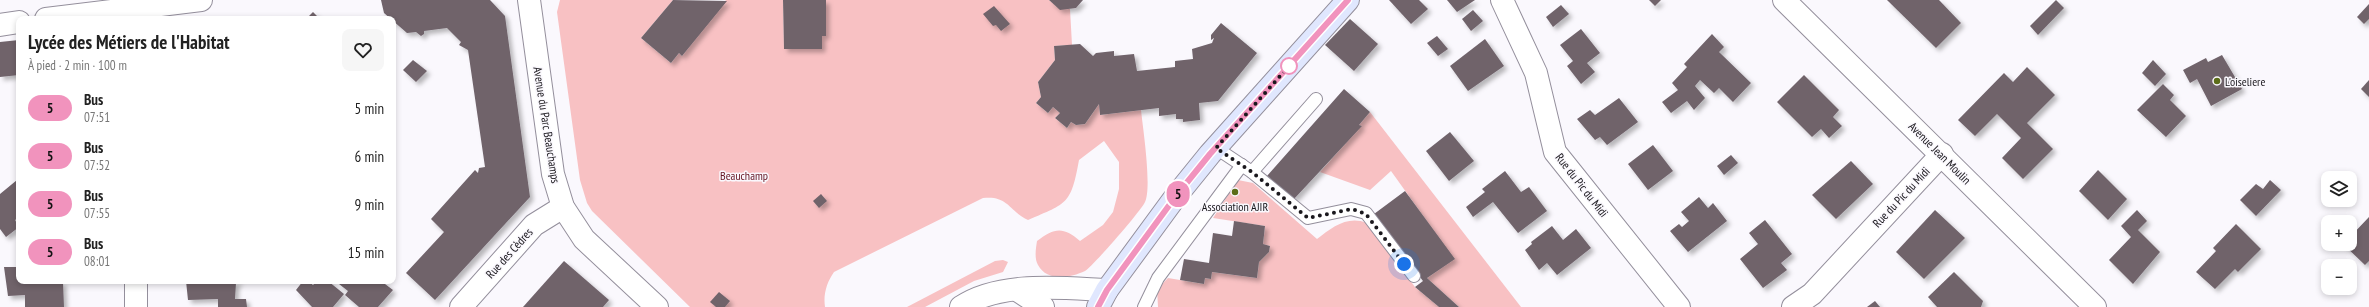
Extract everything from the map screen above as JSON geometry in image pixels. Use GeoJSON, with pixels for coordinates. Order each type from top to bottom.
{"type":"FeatureCollection","features":[{"type":"Feature","properties":{"kind":"street"},"geometry":{"type":"LineString","coordinates":[[70,16],[201,0]]}},
{"type":"Feature","properties":{"kind":"street","name":"Avenue du Parc Beauchamps"},"geometry":{"type":"LineString","coordinates":[[529,0],[553,174],[563,208],[584,239],[657,307]]}},
{"type":"Feature","properties":{"kind":"street","name":"Rue du Pic du Midi"},"geometry":{"type":"LineString","coordinates":[[1502,0],[1536,73],[1555,152],[1679,307]]}},
{"type":"Feature","properties":{"kind":"street","name":"Avenue Jean Moulin"},"geometry":{"type":"LineString","coordinates":[[1784,0],[1942,154],[2095,307]]}},
{"type":"Feature","properties":{"kind":"street"},"geometry":{"type":"LineString","coordinates":[[961,307],[972,299],[994,292],[1017,290],[1056,288],[1102,299],[1176,196],[1216,148],[1346,1]]}},
{"type":"Feature","properties":{"kind":"street"},"geometry":{"type":"LineString","coordinates":[[0,25],[16,22]]}},
{"type":"Feature","properties":{"kind":"street","name":"Rue du Pic du Midi"},"geometry":{"type":"LineString","coordinates":[[1793,307],[1812,294],[1942,154]]}},
{"type":"Feature","properties":{"kind":"street","name":"Rue des Cèdres"},"geometry":{"type":"LineString","coordinates":[[461,307],[534,225],[563,208]]}},
{"type":"Feature","properties":{"kind":"street"},"geometry":{"type":"LineString","coordinates":[[136,284],[136,307]]}},
{"type":"Feature","properties":{"kind":"street"},"geometry":{"type":"LineString","coordinates":[[1017,290],[1042,307]]}},
{"type":"Feature","properties":{"kind":"lane"},"geometry":{"type":"LineString","coordinates":[[1252,172],[1316,99]]}},
{"type":"Feature","properties":{"kind":"lane"},"geometry":{"type":"LineString","coordinates":[[1216,148],[1252,172],[1308,218],[1352,209],[1366,214],[1414,276]]}},
{"type":"Feature","properties":{"kind":"lane"},"geometry":{"type":"LineString","coordinates":[[1144,307],[1158,278],[1242,165]]}},
{"type":"Feature","properties":{"kind":"green space","name":"Beauchamp"},"geometry":{"type":"Polygon","coordinates":[[[560,0],[673,0],[641,38],[671,63],[679,53],[682,56],[726,0],[783,0],[784,49],[822,49],[822,36],[826,36],[826,0],[1049,0],[1060,9],[1070,9],[1072,45],[1054,46],[1055,60],[1038,82],[1041,97],[1036,103],[1048,113],[1053,107],[1060,113],[1055,118],[1067,128],[1071,122],[1076,125],[1085,124],[1099,104],[1100,115],[1141,110],[1148,184],[1145,202],[1116,238],[1085,271],[1066,277],[1059,277],[1047,274],[1038,265],[1036,256],[1037,241],[1048,233],[1058,230],[1063,231],[1074,236],[1080,241],[1103,225],[1113,212],[1119,189],[1119,162],[1104,141],[1079,160],[1070,194],[1066,200],[1052,210],[1028,220],[1003,201],[998,199],[983,198],[834,272],[826,288],[825,307],[690,307],[592,211],[587,203],[580,180],[557,12],[560,0]]]}},
{"type":"Feature","properties":{"kind":"green space"},"geometry":{"type":"Polygon","coordinates":[[[1370,112],[1521,307],[1459,307],[1427,278],[1454,259],[1391,171],[1370,190],[1320,172],[1361,126],[1359,125],[1370,112]]]}},
{"type":"Feature","properties":{"kind":"green space"},"geometry":{"type":"Polygon","coordinates":[[[1238,180],[1253,183],[1317,239],[1328,230],[1347,221],[1353,220],[1367,223],[1415,287],[1439,307],[1158,307],[1157,289],[1168,278],[1204,284],[1205,278],[1211,279],[1212,272],[1257,278],[1259,262],[1269,252],[1270,246],[1263,244],[1265,226],[1213,218],[1238,180]]]}},
{"type":"Feature","properties":{"kind":"green space"},"geometry":{"type":"Polygon","coordinates":[[[1003,260],[1008,262],[1003,272],[974,281],[925,307],[907,307],[995,261],[1003,260]]]}},
{"type":"Feature","properties":{"kind":"building"},"geometry":{"type":"Polygon","coordinates":[[[381,0],[490,0],[505,16],[530,197],[435,300],[406,273],[444,232],[431,219],[475,170],[478,173],[479,168],[485,167],[468,50],[459,45],[461,42],[447,28],[424,31],[424,34],[421,36],[416,32],[407,33],[396,23],[396,16],[387,16],[384,13],[381,0]]]}},
{"type":"Feature","properties":{"kind":"building"},"geometry":{"type":"Polygon","coordinates":[[[673,0],[727,1],[682,56],[679,53],[671,63],[641,38],[673,0]]]}},
{"type":"Feature","properties":{"kind":"building"},"geometry":{"type":"Polygon","coordinates":[[[783,0],[826,0],[826,36],[822,36],[822,49],[784,49],[783,0]]]}},
{"type":"Feature","properties":{"kind":"building"},"geometry":{"type":"Polygon","coordinates":[[[1049,0],[1083,0],[1076,8],[1060,10],[1049,0]]]}},
{"type":"Feature","properties":{"kind":"building"},"geometry":{"type":"Polygon","coordinates":[[[1389,0],[1419,0],[1428,9],[1411,24],[1389,0]]]}},
{"type":"Feature","properties":{"kind":"building"},"geometry":{"type":"Polygon","coordinates":[[[1447,0],[1475,0],[1457,12],[1447,0]]]}},
{"type":"Feature","properties":{"kind":"building"},"geometry":{"type":"Polygon","coordinates":[[[1649,0],[1661,0],[1655,6],[1649,0]]]}},
{"type":"Feature","properties":{"kind":"building"},"geometry":{"type":"Polygon","coordinates":[[[1887,0],[1939,0],[1961,23],[1936,48],[1887,0]]]}},
{"type":"Feature","properties":{"kind":"building"},"geometry":{"type":"Polygon","coordinates":[[[2056,0],[2064,8],[2038,35],[2030,26],[2056,0]]]}},
{"type":"Feature","properties":{"kind":"building"},"geometry":{"type":"Polygon","coordinates":[[[2369,4],[2369,19],[2364,24],[2357,17],[2369,4]]]}},
{"type":"Feature","properties":{"kind":"building"},"geometry":{"type":"Polygon","coordinates":[[[1561,5],[1569,14],[1553,27],[1546,17],[1561,5]]]}},
{"type":"Feature","properties":{"kind":"building"},"geometry":{"type":"Polygon","coordinates":[[[994,6],[1010,24],[1001,31],[996,25],[993,26],[983,14],[994,6]]]}},
{"type":"Feature","properties":{"kind":"building"},"geometry":{"type":"Polygon","coordinates":[[[1473,10],[1483,21],[1471,31],[1462,19],[1473,10]]]}},
{"type":"Feature","properties":{"kind":"building"},"geometry":{"type":"Polygon","coordinates":[[[313,12],[317,16],[309,16],[313,12]]]}},
{"type":"Feature","properties":{"kind":"building"},"geometry":{"type":"Polygon","coordinates":[[[1350,19],[1378,44],[1354,71],[1325,45],[1350,19]]]}},
{"type":"Feature","properties":{"kind":"building"},"geometry":{"type":"Polygon","coordinates":[[[1221,23],[1257,53],[1218,101],[1199,103],[1200,120],[1183,122],[1183,119],[1176,119],[1176,114],[1159,116],[1159,108],[1100,115],[1099,104],[1085,124],[1076,125],[1071,122],[1067,128],[1055,118],[1060,113],[1053,107],[1048,113],[1036,103],[1041,97],[1038,82],[1055,60],[1054,46],[1080,44],[1093,56],[1096,53],[1114,51],[1114,56],[1134,54],[1137,71],[1175,67],[1175,61],[1193,59],[1192,49],[1212,43],[1214,38],[1211,40],[1211,35],[1221,23]]]}},
{"type":"Feature","properties":{"kind":"building"},"geometry":{"type":"Polygon","coordinates":[[[1581,29],[1600,53],[1587,63],[1595,72],[1581,84],[1567,66],[1573,61],[1560,45],[1581,29]]]}},
{"type":"Feature","properties":{"kind":"building"},"geometry":{"type":"Polygon","coordinates":[[[1712,34],[1724,47],[1719,52],[1751,83],[1733,102],[1719,88],[1714,93],[1700,80],[1695,86],[1705,98],[1694,110],[1687,101],[1671,113],[1662,102],[1678,90],[1672,83],[1687,67],[1684,64],[1712,34]]]}},
{"type":"Feature","properties":{"kind":"building"},"geometry":{"type":"Polygon","coordinates":[[[1437,36],[1448,49],[1438,56],[1427,43],[1437,36]]]}},
{"type":"Feature","properties":{"kind":"building"},"geometry":{"type":"Polygon","coordinates":[[[1485,39],[1504,66],[1468,91],[1450,66],[1485,39]]]}},
{"type":"Feature","properties":{"kind":"building"},"geometry":{"type":"Polygon","coordinates":[[[16,40],[16,75],[0,77],[0,42],[16,40]]]}},
{"type":"Feature","properties":{"kind":"building","name":"L'oiseliere"},"geometry":{"type":"Polygon","coordinates":[[[2222,55],[2242,89],[2211,106],[2197,79],[2190,83],[2183,70],[2206,58],[2208,62],[2222,55]]]}},
{"type":"Feature","properties":{"kind":"building"},"geometry":{"type":"Polygon","coordinates":[[[413,60],[427,71],[416,82],[403,70],[413,60]]]}},
{"type":"Feature","properties":{"kind":"building"},"geometry":{"type":"Polygon","coordinates":[[[2153,60],[2166,74],[2155,86],[2142,73],[2153,60]]]}},
{"type":"Feature","properties":{"kind":"building"},"geometry":{"type":"Polygon","coordinates":[[[2027,67],[2055,95],[2027,123],[2053,149],[2023,179],[2002,158],[2021,138],[1997,114],[1975,136],[1958,120],[2004,73],[2013,82],[2027,67]]]}},
{"type":"Feature","properties":{"kind":"building"},"geometry":{"type":"Polygon","coordinates":[[[1804,75],[1839,110],[1833,117],[1842,126],[1829,138],[1821,129],[1812,137],[1777,102],[1804,75]]]}},
{"type":"Feature","properties":{"kind":"building"},"geometry":{"type":"Polygon","coordinates":[[[2369,80],[2369,97],[2361,89],[2369,80]]]}},
{"type":"Feature","properties":{"kind":"building"},"geometry":{"type":"Polygon","coordinates":[[[2163,84],[2174,95],[2170,100],[2186,116],[2166,137],[2137,110],[2163,84]]]}},
{"type":"Feature","properties":{"kind":"building"},"geometry":{"type":"Polygon","coordinates":[[[1344,89],[1370,112],[1359,125],[1362,126],[1294,199],[1267,176],[1344,89]]]}},
{"type":"Feature","properties":{"kind":"building"},"geometry":{"type":"Polygon","coordinates":[[[1619,98],[1638,122],[1607,145],[1600,137],[1595,140],[1577,119],[1590,110],[1595,115],[1619,98]]]}},
{"type":"Feature","properties":{"kind":"building"},"geometry":{"type":"Polygon","coordinates":[[[1450,132],[1474,161],[1449,181],[1426,151],[1450,132]]]}},
{"type":"Feature","properties":{"kind":"building"},"geometry":{"type":"Polygon","coordinates":[[[1653,145],[1673,171],[1648,190],[1628,164],[1653,145]]]}},
{"type":"Feature","properties":{"kind":"building"},"geometry":{"type":"Polygon","coordinates":[[[1731,155],[1738,163],[1724,175],[1717,166],[1731,155]]]}},
{"type":"Feature","properties":{"kind":"building"},"geometry":{"type":"Polygon","coordinates":[[[1851,161],[1873,184],[1836,219],[1812,195],[1851,161]]]}},
{"type":"Feature","properties":{"kind":"building"},"geometry":{"type":"Polygon","coordinates":[[[2098,170],[2127,199],[2108,220],[2079,191],[2098,170]]]}},
{"type":"Feature","properties":{"kind":"building"},"geometry":{"type":"Polygon","coordinates":[[[1505,171],[1521,192],[1529,187],[1547,211],[1518,233],[1493,202],[1473,217],[1466,207],[1485,192],[1482,189],[1505,171]]]}},
{"type":"Feature","properties":{"kind":"building"},"geometry":{"type":"Polygon","coordinates":[[[2270,180],[2281,190],[2256,216],[2240,200],[2256,184],[2263,189],[2270,180]]]}},
{"type":"Feature","properties":{"kind":"building"},"geometry":{"type":"Polygon","coordinates":[[[16,181],[16,229],[6,237],[0,229],[0,194],[16,181]]]}},
{"type":"Feature","properties":{"kind":"building"},"geometry":{"type":"Polygon","coordinates":[[[1405,191],[1455,259],[1427,278],[1459,307],[1439,307],[1415,287],[1423,281],[1374,214],[1405,191]]]}},
{"type":"Feature","properties":{"kind":"building"},"geometry":{"type":"Polygon","coordinates":[[[821,194],[827,201],[819,208],[813,201],[821,194]]]}},
{"type":"Feature","properties":{"kind":"building"},"geometry":{"type":"Polygon","coordinates":[[[1699,197],[1708,208],[1713,203],[1727,221],[1688,252],[1670,231],[1679,224],[1682,227],[1689,221],[1681,212],[1699,197]]]}},
{"type":"Feature","properties":{"kind":"building"},"geometry":{"type":"Polygon","coordinates":[[[1935,210],[1965,238],[1924,279],[1896,252],[1935,210]]]}},
{"type":"Feature","properties":{"kind":"building"},"geometry":{"type":"Polygon","coordinates":[[[2137,210],[2147,221],[2138,230],[2160,252],[2133,284],[2109,260],[2131,237],[2121,226],[2137,210]]]}},
{"type":"Feature","properties":{"kind":"building"},"geometry":{"type":"Polygon","coordinates":[[[2369,217],[2369,261],[2365,265],[2350,251],[2357,251],[2357,230],[2369,217]]]}},
{"type":"Feature","properties":{"kind":"building"},"geometry":{"type":"Polygon","coordinates":[[[1765,220],[1792,254],[1781,263],[1787,270],[1763,288],[1740,259],[1758,244],[1749,233],[1765,220]]]}},
{"type":"Feature","properties":{"kind":"building"},"geometry":{"type":"Polygon","coordinates":[[[1234,221],[1265,226],[1263,244],[1270,246],[1269,252],[1259,262],[1257,278],[1212,272],[1211,279],[1205,278],[1204,284],[1180,280],[1184,259],[1209,263],[1213,233],[1232,236],[1234,221]]]}},
{"type":"Feature","properties":{"kind":"building"},"geometry":{"type":"Polygon","coordinates":[[[2236,224],[2261,249],[2238,272],[2235,269],[2215,289],[2196,272],[2216,251],[2213,248],[2236,224]]]}},
{"type":"Feature","properties":{"kind":"building"},"geometry":{"type":"Polygon","coordinates":[[[1552,226],[1563,240],[1576,229],[1591,248],[1557,275],[1547,263],[1539,270],[1525,250],[1532,244],[1531,242],[1552,226]]]}},
{"type":"Feature","properties":{"kind":"building"},"geometry":{"type":"Polygon","coordinates":[[[564,261],[609,300],[603,307],[523,307],[564,261]]]}},
{"type":"Feature","properties":{"kind":"building"},"geometry":{"type":"Polygon","coordinates":[[[4,267],[16,267],[16,284],[63,284],[64,307],[25,307],[25,295],[8,296],[4,267]]]}},
{"type":"Feature","properties":{"kind":"building"},"geometry":{"type":"Polygon","coordinates":[[[1954,272],[1983,301],[1981,307],[1937,307],[1928,297],[1954,272]]]}},
{"type":"Feature","properties":{"kind":"building"},"geometry":{"type":"Polygon","coordinates":[[[186,284],[236,284],[235,299],[246,299],[247,307],[218,307],[218,299],[188,300],[186,284]]]}},
{"type":"Feature","properties":{"kind":"building"},"geometry":{"type":"Polygon","coordinates":[[[301,284],[332,284],[344,294],[333,307],[312,307],[296,290],[301,284]]]}},
{"type":"Feature","properties":{"kind":"building"},"geometry":{"type":"Polygon","coordinates":[[[339,284],[385,284],[393,290],[378,307],[359,307],[345,295],[348,291],[339,284]]]}},
{"type":"Feature","properties":{"kind":"building"},"geometry":{"type":"Polygon","coordinates":[[[719,292],[730,301],[725,307],[716,307],[710,302],[719,292]]]}},
{"type":"Feature","properties":{"kind":"building"},"geometry":{"type":"Polygon","coordinates":[[[1875,301],[1880,307],[1867,307],[1875,301]]]}},
{"type":"Feature","properties":{"kind":"bus line","name":"5"},"geometry":{"type":"LineString","coordinates":[[1098,307],[1107,290],[1176,196],[1210,154],[1348,0]]}},
{"type":"Feature","properties":{"kind":"place","name":"L'oiseliere"},"geometry":{"type":"Point","coordinates":[2217,81]}},
{"type":"Feature","properties":{"kind":"place","name":"Association AJIR"},"geometry":{"type":"Point","coordinates":[1235,192]}},
{"type":"Feature","properties":{"kind":"route"},"geometry":{"type":"LineString","coordinates":[[1289,66],[1216,148],[1252,172],[1308,218],[1339,210],[1352,209],[1366,214],[1404,264]]}}]}
